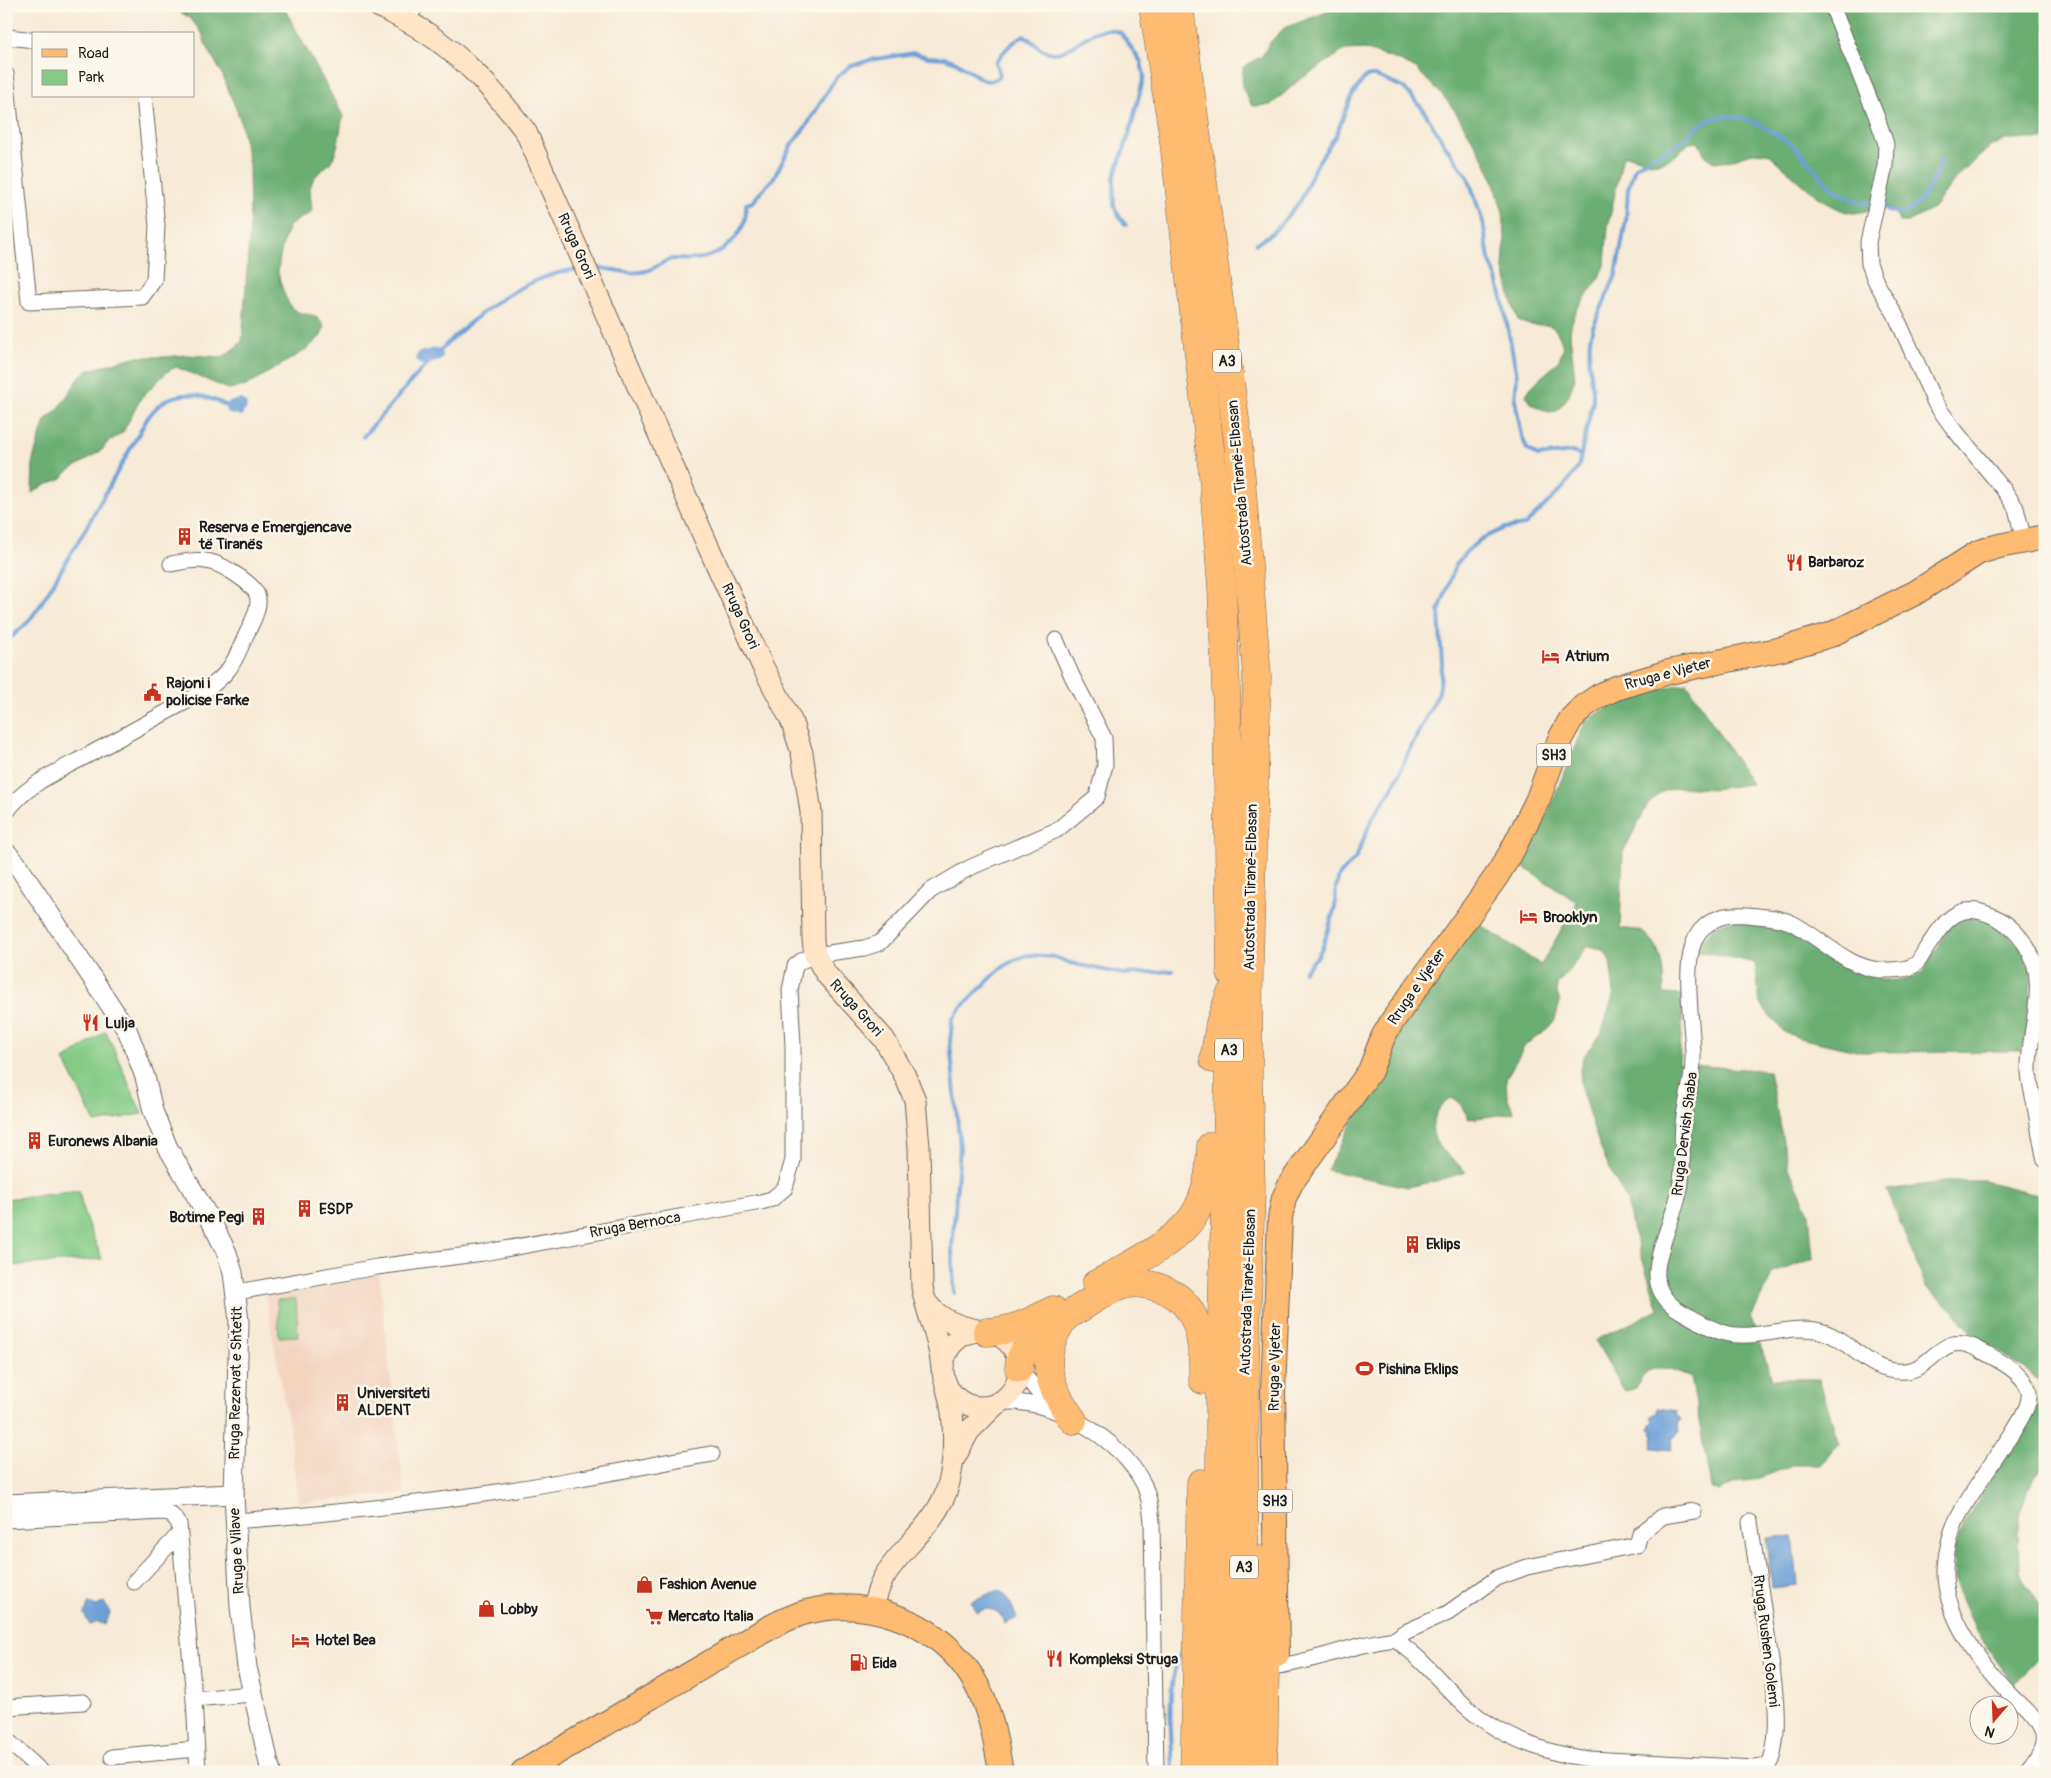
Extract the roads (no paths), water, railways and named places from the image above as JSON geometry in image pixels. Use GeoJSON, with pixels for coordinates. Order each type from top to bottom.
{"type":"FeatureCollection","features":[{"type":"Feature","properties":{"kind":"highway","name":"Autostrada Tiranë-Elbasan"},"geometry":{"type":"LineString","coordinates":[[1152,6],[1174,143],[1216,512],[1222,587],[1227,713],[1230,995],[1220,1387],[1220,1772]]}},
{"type":"Feature","properties":{"kind":"highway","name":"Autostrada Tiranë-Elbasan"},"geometry":{"type":"LineString","coordinates":[[1179,6],[1238,441],[1257,676],[1248,1039],[1251,1190],[1245,1362],[1243,1772]]}},
{"type":"Feature","properties":{"kind":"highway"},"geometry":{"type":"LineString","coordinates":[[985,1332],[1019,1327],[1033,1321],[1146,1254],[1172,1237],[1189,1222],[1198,1209],[1207,1182],[1212,1134],[1214,1050],[1222,1014],[1230,995]]}},
{"type":"Feature","properties":{"kind":"highway"},"geometry":{"type":"LineString","coordinates":[[1019,1368],[1021,1358],[1034,1340],[1052,1324],[1106,1293],[1124,1286],[1140,1284],[1163,1289],[1179,1298],[1189,1308],[1199,1328],[1202,1342],[1203,1367],[1194,1772]]}},
{"type":"Feature","properties":{"kind":"highway"},"geometry":{"type":"LineString","coordinates":[[1070,1314],[1062,1322],[1050,1347],[1048,1366],[1057,1397],[1073,1420]]}},
{"type":"Feature","properties":{"kind":"highway"},"geometry":{"type":"LineString","coordinates":[[1245,1362],[1254,1408],[1262,1576],[1265,1668],[1263,1772]]}},
{"type":"Feature","properties":{"kind":"highway"},"geometry":{"type":"LineString","coordinates":[[1198,1619],[1220,1387]]}},
{"type":"Feature","properties":{"kind":"main road","name":"Rruga Grori"},"geometry":{"type":"LineString","coordinates":[[396,10],[469,65],[526,132],[704,537],[762,665],[791,720],[802,753],[811,812],[813,940],[815,955],[826,974],[884,1039],[905,1076],[915,1100],[920,1147],[920,1272],[923,1295],[937,1336],[952,1404],[954,1425],[951,1466]]}},
{"type":"Feature","properties":{"kind":"main road","name":"Rruga e Vjeter"},"geometry":{"type":"LineString","coordinates":[[1276,1772],[1278,1666],[1273,1392],[1279,1230],[1284,1198],[1298,1171],[1344,1110],[1370,1070],[1393,1020],[1496,877],[1512,851],[1538,799],[1560,739],[1572,719],[1584,706],[1599,696],[1639,681],[1669,672],[1782,648],[1830,635],[1915,594],[1979,552],[2034,539]]}},
{"type":"Feature","properties":{"kind":"main road"},"geometry":{"type":"LineString","coordinates":[[872,1610],[885,1575],[943,1501],[951,1466],[966,1436],[997,1403],[1008,1396],[1016,1385],[1019,1368],[1017,1357],[1009,1344],[1000,1337],[944,1319],[931,1308],[923,1295]]}},
{"type":"Feature","properties":{"kind":"main road"},"geometry":{"type":"LineString","coordinates":[[985,1332],[974,1332],[956,1340],[948,1350],[945,1379],[957,1398],[969,1404],[982,1406],[997,1403]]}},
{"type":"Feature","properties":{"kind":"main road"},"geometry":{"type":"LineString","coordinates":[[524,1772],[750,1638],[791,1617],[806,1612],[851,1608],[872,1610],[898,1616],[925,1630],[942,1643],[966,1667],[985,1704],[1001,1772]]}},
{"type":"Feature","properties":{"kind":"street"},"geometry":{"type":"LineString","coordinates":[[1832,6],[1886,144],[1885,166],[1868,242],[1870,264],[1876,282],[1895,314],[1935,403],[1953,428],[2000,484],[2034,539]]}},
{"type":"Feature","properties":{"kind":"street"},"geometry":{"type":"LineString","coordinates":[[6,39],[8,37],[32,40]]}},
{"type":"Feature","properties":{"kind":"street"},"geometry":{"type":"LineString","coordinates":[[6,74],[14,230],[29,302],[142,297],[154,280],[158,226],[144,98]]}},
{"type":"Feature","properties":{"kind":"street"},"geometry":{"type":"LineString","coordinates":[[6,814],[20,797],[49,777],[191,699],[214,683],[229,669],[257,612],[260,600],[256,591],[241,578],[216,562],[191,560],[170,564]]}},
{"type":"Feature","properties":{"kind":"street"},"geometry":{"type":"LineString","coordinates":[[815,955],[864,948],[880,943],[930,891],[969,868],[1057,830],[1096,797],[1105,764],[1104,738],[1056,640]]}},
{"type":"Feature","properties":{"kind":"street","name":"Rruga Rezervat e Shtetit"},"geometry":{"type":"LineString","coordinates":[[6,852],[16,863],[128,1032],[145,1077],[155,1117],[168,1148],[212,1223],[227,1253],[237,1292],[240,1321],[234,1494]]}},
{"type":"Feature","properties":{"kind":"street","name":"Rruga Dervish Shaba"},"geometry":{"type":"LineString","coordinates":[[2027,1772],[2036,1763],[2043,1743],[2043,1729],[2030,1712],[1998,1680],[1962,1632],[1946,1591],[1946,1559],[1956,1520],[2013,1431],[2029,1402],[2028,1389],[2023,1381],[2013,1370],[1973,1346],[1960,1342],[1946,1345],[1912,1371],[1886,1370],[1867,1361],[1835,1337],[1817,1330],[1759,1334],[1724,1333],[1672,1306],[1663,1295],[1657,1276],[1660,1256],[1680,1186],[1683,1127],[1693,1068],[1688,970],[1690,952],[1695,936],[1705,926],[1719,917],[1733,913],[1787,920],[1853,963],[1868,968],[1904,969],[1917,964],[1950,916],[1960,911],[1981,911],[1996,917],[2010,927],[2023,941],[2032,955],[2036,967],[2036,1013],[2031,1038],[2029,1072],[2045,1160]]}},
{"type":"Feature","properties":{"kind":"street","name":"Rruga Bernoca"},"geometry":{"type":"LineString","coordinates":[[237,1292],[377,1267],[484,1253],[772,1199],[785,1188],[793,1160],[793,1045],[790,990],[795,966],[815,955]]}},
{"type":"Feature","properties":{"kind":"street"},"geometry":{"type":"LineString","coordinates":[[1019,1368],[1037,1391],[1073,1420]]}},
{"type":"Feature","properties":{"kind":"street"},"geometry":{"type":"LineString","coordinates":[[997,1403],[1016,1402],[1032,1404],[1048,1408],[1073,1420],[1108,1441],[1119,1451],[1144,1485],[1150,1505],[1152,1522],[1156,1772]]}},
{"type":"Feature","properties":{"kind":"street"},"geometry":{"type":"LineString","coordinates":[[235,1521],[306,1516],[430,1502],[582,1478],[712,1454]]}},
{"type":"Feature","properties":{"kind":"street","name":"Rruga e Vilave"},"geometry":{"type":"LineString","coordinates":[[6,1504],[234,1494],[243,1639],[252,1694],[272,1772]]}},
{"type":"Feature","properties":{"kind":"street"},"geometry":{"type":"LineString","coordinates":[[1278,1666],[1365,1643],[1396,1639],[1403,1633],[1448,1614],[1497,1578],[1527,1567],[1637,1545],[1640,1534],[1663,1516],[1694,1511]]}},
{"type":"Feature","properties":{"kind":"street"},"geometry":{"type":"LineString","coordinates":[[6,1520],[164,1512],[176,1519],[194,1699],[198,1772]]}},
{"type":"Feature","properties":{"kind":"street","name":"Rruga Rushen Golemi"},"geometry":{"type":"LineString","coordinates":[[1396,1639],[1419,1658],[1462,1703],[1485,1722],[1506,1734],[1531,1744],[1572,1757],[1590,1760],[1755,1768],[1768,1766],[1773,1756],[1775,1745],[1775,1690],[1750,1522]]}},
{"type":"Feature","properties":{"kind":"street"},"geometry":{"type":"LineString","coordinates":[[134,1582],[179,1534]]}},
{"type":"Feature","properties":{"kind":"street"},"geometry":{"type":"LineString","coordinates":[[194,1699],[252,1694]]}},
{"type":"Feature","properties":{"kind":"street"},"geometry":{"type":"LineString","coordinates":[[6,1707],[83,1702]]}},
{"type":"Feature","properties":{"kind":"street"},"geometry":{"type":"LineString","coordinates":[[6,1739],[42,1772]]}},
{"type":"Feature","properties":{"kind":"street"},"geometry":{"type":"LineString","coordinates":[[112,1757],[196,1749]]}},
{"type":"Feature","properties":{"kind":"water"},"geometry":{"type":"Polygon","coordinates":[[[1657,1408],[1677,1411],[1676,1415],[1681,1419],[1678,1425],[1679,1432],[1677,1432],[1676,1436],[1673,1436],[1671,1450],[1652,1448],[1654,1433],[1652,1433],[1652,1429],[1649,1429],[1650,1424],[1653,1422],[1651,1416],[1657,1413],[1657,1408]]]}},
{"type":"Feature","properties":{"kind":"water"},"geometry":{"type":"Polygon","coordinates":[[[1793,1535],[1798,1585],[1772,1588],[1767,1538],[1793,1535]]]}},
{"type":"Feature","properties":{"kind":"water"},"geometry":{"type":"Polygon","coordinates":[[[996,1591],[1007,1597],[1017,1618],[1005,1624],[1001,1616],[994,1610],[986,1609],[977,1612],[971,1601],[996,1591]]]}},
{"type":"Feature","properties":{"kind":"water"},"geometry":{"type":"Polygon","coordinates":[[[104,1602],[110,1613],[105,1625],[98,1622],[90,1625],[84,1614],[89,1603],[97,1606],[104,1602]]]}},
{"type":"Feature","properties":{"kind":"waterway"},"geometry":{"type":"LineString","coordinates":[[593,268],[640,272],[650,270],[670,259],[702,258],[717,253],[724,248],[740,231],[746,216],[746,204],[753,202],[773,179],[792,144],[807,125],[835,79],[849,67],[870,60],[914,53],[928,57],[945,58],[956,62],[983,80],[990,81],[998,78],[1000,75],[996,63],[1002,54],[1024,35],[1042,49],[1055,53],[1070,48],[1094,33],[1102,30],[1111,30],[1121,33],[1141,62],[1144,76],[1129,135],[1114,177],[1114,206],[1126,225]]}},
{"type":"Feature","properties":{"kind":"waterway"},"geometry":{"type":"LineString","coordinates":[[1256,244],[1274,232],[1301,200],[1315,167],[1336,135],[1352,95],[1366,76],[1376,76],[1404,88],[1422,108],[1448,150],[1468,177],[1483,222],[1489,259],[1502,298],[1517,376],[1515,401],[1522,436],[1527,449],[1538,456],[1572,452],[1581,455]]}},
{"type":"Feature","properties":{"kind":"waterway"},"geometry":{"type":"LineString","coordinates":[[1304,971],[1317,957],[1323,946],[1335,907],[1336,887],[1339,876],[1356,858],[1371,821],[1395,783],[1439,692],[1442,666],[1439,611],[1455,566],[1466,552],[1481,539],[1505,528],[1525,525],[1562,489],[1578,468],[1593,401],[1589,361],[1590,339],[1593,327],[1616,275],[1626,220],[1628,189],[1635,167],[1679,143],[1706,121],[1723,117],[1740,118],[1763,127],[1788,142],[1827,183],[1846,197],[1871,203]]}},
{"type":"Feature","properties":{"kind":"waterway"},"geometry":{"type":"LineString","coordinates":[[1885,208],[1896,212],[1905,212],[1914,207],[1927,189],[1942,160]]}},
{"type":"Feature","properties":{"kind":"waterway"},"geometry":{"type":"LineString","coordinates":[[363,437],[432,359],[458,333],[486,310],[515,291],[546,277],[579,269]]}},
{"type":"Feature","properties":{"kind":"waterway"},"geometry":{"type":"LineString","coordinates":[[423,358],[436,355]]}},
{"type":"Feature","properties":{"kind":"waterway"},"geometry":{"type":"LineString","coordinates":[[6,642],[28,622],[39,607],[147,419],[156,408],[173,397],[194,395],[219,402],[241,414]]}},
{"type":"Feature","properties":{"kind":"waterway"},"geometry":{"type":"LineString","coordinates":[[233,408],[240,406]]}},
{"type":"Feature","properties":{"kind":"waterway"},"geometry":{"type":"LineString","coordinates":[[954,1293],[952,1248],[960,1147],[950,1043],[952,1020],[958,1011],[1000,969],[1014,960],[1027,955],[1055,957],[1070,963],[1123,974],[1173,971]]}},
{"type":"Feature","properties":{"kind":"waterway"},"geometry":{"type":"LineString","coordinates":[[1173,1772],[1170,1706],[1174,1673],[1186,1644]]}},
{"type":"Feature","properties":{"kind":"place","name":"Reserva e Emergjencave të Tiranës"},"geometry":{"type":"Point","coordinates":[185,536]}},
{"type":"Feature","properties":{"kind":"place","name":"Barbaroz"},"geometry":{"type":"Point","coordinates":[1794,562]}},
{"type":"Feature","properties":{"kind":"place","name":"Atrium"},"geometry":{"type":"Point","coordinates":[1551,656]}},
{"type":"Feature","properties":{"kind":"place","name":"Rajoni i policise Farke"},"geometry":{"type":"Point","coordinates":[152,692]}},
{"type":"Feature","properties":{"kind":"place","name":"Brooklyn"},"geometry":{"type":"Point","coordinates":[1529,917]}},
{"type":"Feature","properties":{"kind":"place","name":"Lulja"},"geometry":{"type":"Point","coordinates":[91,1023]}},
{"type":"Feature","properties":{"kind":"place","name":"Euronews Albania"},"geometry":{"type":"Point","coordinates":[34,1141]}},
{"type":"Feature","properties":{"kind":"place","name":"ESDP"},"geometry":{"type":"Point","coordinates":[305,1209]}},
{"type":"Feature","properties":{"kind":"place","name":"Botime Pegi"},"geometry":{"type":"Point","coordinates":[258,1217]}},
{"type":"Feature","properties":{"kind":"place","name":"Eklips"},"geometry":{"type":"Point","coordinates":[1412,1244]}},
{"type":"Feature","properties":{"kind":"place","name":"Pishina Eklips"},"geometry":{"type":"Point","coordinates":[1364,1369]}},
{"type":"Feature","properties":{"kind":"place","name":"Universiteti ALDENT"},"geometry":{"type":"Point","coordinates":[343,1402]}},
{"type":"Feature","properties":{"kind":"place","name":"Fashion Avenue"},"geometry":{"type":"Point","coordinates":[645,1584]}},
{"type":"Feature","properties":{"kind":"place","name":"Lobby"},"geometry":{"type":"Point","coordinates":[486,1609]}},
{"type":"Feature","properties":{"kind":"place","name":"Mercato Italia"},"geometry":{"type":"Point","coordinates":[654,1616]}},
{"type":"Feature","properties":{"kind":"place","name":"Hotel Bea"},"geometry":{"type":"Point","coordinates":[301,1640]}},
{"type":"Feature","properties":{"kind":"place","name":"Kompleksi Struga"},"geometry":{"type":"Point","coordinates":[1055,1659]}},
{"type":"Feature","properties":{"kind":"place","name":"Eida"},"geometry":{"type":"Point","coordinates":[858,1663]}}]}
